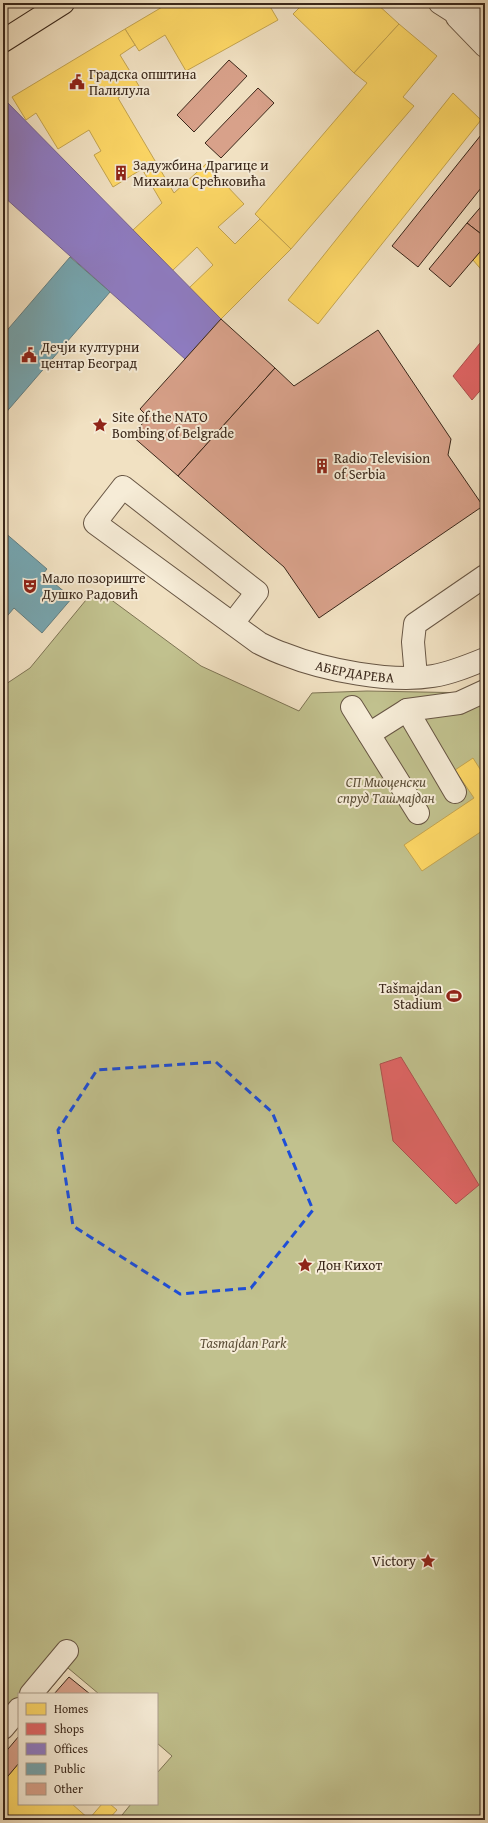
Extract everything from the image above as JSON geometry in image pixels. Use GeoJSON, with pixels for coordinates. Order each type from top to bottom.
{"type":"FeatureCollection","features":[{"type":"Feature","properties":{"kind":"main road"},"geometry":{"type":"LineString","coordinates":[[3,41],[63,3]]}},
{"type":"Feature","properties":{"kind":"street"},"geometry":{"type":"LineString","coordinates":[[478,3],[485,8]]}},
{"type":"Feature","properties":{"kind":"street"},"geometry":{"type":"LineString","coordinates":[[445,7],[485,24]]}},
{"type":"Feature","properties":{"kind":"street"},"geometry":{"type":"LineString","coordinates":[[445,7],[485,46]]}},
{"type":"Feature","properties":{"kind":"street","name":"АБЕРДАРЕВА"},"geometry":{"type":"LineString","coordinates":[[232,623],[257,592],[123,487],[95,523],[259,643],[292,657],[341,671],[406,678],[433,676],[485,659]]}},
{"type":"Feature","properties":{"kind":"street"},"geometry":{"type":"LineString","coordinates":[[416,677],[413,642],[415,624],[485,576]]}},
{"type":"Feature","properties":{"kind":"street"},"geometry":{"type":"LineString","coordinates":[[369,734],[407,710],[459,703],[485,691]]}},
{"type":"Feature","properties":{"kind":"street"},"geometry":{"type":"LineString","coordinates":[[352,707],[418,813]]}},
{"type":"Feature","properties":{"kind":"street"},"geometry":{"type":"LineString","coordinates":[[407,710],[455,792]]}},
{"type":"Feature","properties":{"kind":"street"},"geometry":{"type":"LineString","coordinates":[[32,1693],[66,1651]]}},
{"type":"Feature","properties":{"kind":"street"},"geometry":{"type":"LineString","coordinates":[[3,1728],[18,1709]]}},
{"type":"Feature","properties":{"kind":"highlighted area"},"geometry":{"type":"Polygon","coordinates":[[[216,1062],[272,1112],[313,1210],[251,1288],[180,1294],[73,1226],[58,1130],[97,1070],[216,1062]]]}},
{"type":"Feature","properties":{"kind":"green space","name":"Tasmajdan Park"},"geometry":{"type":"Polygon","coordinates":[[[102,593],[201,666],[299,711],[312,693],[367,691],[475,693],[485,687],[485,1820],[118,1820],[130,1805],[158,1805],[158,1772],[172,1756],[158,1744],[158,1693],[98,1693],[68,1668],[47,1693],[18,1693],[18,1726],[3,1744],[3,686],[30,668],[86,600],[102,593]]]}},
{"type":"Feature","properties":{"kind":"building: Homes"},"geometry":{"type":"Polygon","coordinates":[[[169,3],[268,3],[278,20],[186,71],[165,35],[139,51],[125,29],[169,3]]]}},
{"type":"Feature","properties":{"kind":"building: Homes"},"geometry":{"type":"Polygon","coordinates":[[[304,3],[376,3],[399,24],[354,73],[293,14],[304,3]]]}},
{"type":"Feature","properties":{"kind":"building: Homes"},"geometry":{"type":"Polygon","coordinates":[[[399,24],[437,56],[403,97],[414,106],[291,249],[255,214],[367,83],[354,73],[399,24]]]}},
{"type":"Feature","properties":{"kind":"building: Homes","name":"Задужбина Драгице и Михаила Срећковића"},"geometry":{"type":"Polygon","coordinates":[[[125,29],[135,45],[120,55],[139,86],[118,98],[174,193],[206,164],[244,204],[218,227],[235,244],[260,219],[291,249],[221,319],[189,288],[213,265],[197,247],[172,271],[133,230],[162,203],[142,169],[113,187],[94,155],[101,151],[89,130],[58,149],[36,113],[26,120],[12,97],[125,29]]]}},
{"type":"Feature","properties":{"kind":"building: Homes"},"geometry":{"type":"Polygon","coordinates":[[[453,93],[481,120],[318,324],[288,300],[453,93]]]}},
{"type":"Feature","properties":{"kind":"building: Homes"},"geometry":{"type":"Polygon","coordinates":[[[485,246],[485,274],[473,260],[485,246]]]}},
{"type":"Feature","properties":{"kind":"building: Homes"},"geometry":{"type":"Polygon","coordinates":[[[473,758],[485,777],[485,829],[422,871],[404,845],[474,798],[455,770],[473,758]]]}},
{"type":"Feature","properties":{"kind":"building: Homes"},"geometry":{"type":"Polygon","coordinates":[[[18,1764],[18,1805],[73,1805],[89,1819],[101,1805],[111,1805],[117,1810],[108,1820],[15,1820],[3,1810],[3,1782],[18,1764]]]}},
{"type":"Feature","properties":{"kind":"building: Shops"},"geometry":{"type":"Polygon","coordinates":[[[485,337],[485,385],[472,400],[453,376],[485,337]]]}},
{"type":"Feature","properties":{"kind":"building: Shops"},"geometry":{"type":"Polygon","coordinates":[[[401,1057],[479,1185],[456,1204],[393,1141],[380,1064],[401,1057]]]}},
{"type":"Feature","properties":{"kind":"building: Offices"},"geometry":{"type":"Polygon","coordinates":[[[3,98],[221,319],[185,359],[3,196],[3,98]]]}},
{"type":"Feature","properties":{"kind":"building: Public","name":"Дечји културни центар Београд"},"geometry":{"type":"Polygon","coordinates":[[[70,257],[110,292],[3,416],[3,335],[70,257]]]}},
{"type":"Feature","properties":{"kind":"building: Public","name":"Мало позориште Душко Радовић"},"geometry":{"type":"Polygon","coordinates":[[[3,531],[47,569],[43,574],[72,598],[42,633],[14,608],[3,621],[3,531]]]}},
{"type":"Feature","properties":{"kind":"building: Other"},"geometry":{"type":"Polygon","coordinates":[[[229,60],[247,76],[194,132],[177,115],[229,60]]]}},
{"type":"Feature","properties":{"kind":"building: Other"},"geometry":{"type":"Polygon","coordinates":[[[258,88],[274,103],[221,158],[205,143],[258,88]]]}},
{"type":"Feature","properties":{"kind":"building: Other"},"geometry":{"type":"Polygon","coordinates":[[[485,130],[485,183],[418,267],[392,246],[485,130]]]}},
{"type":"Feature","properties":{"kind":"building: Other"},"geometry":{"type":"Polygon","coordinates":[[[485,202],[485,237],[467,223],[485,202]]]}},
{"type":"Feature","properties":{"kind":"building: Other"},"geometry":{"type":"Polygon","coordinates":[[[467,223],[485,237],[485,246],[450,287],[429,269],[467,223]]]}},
{"type":"Feature","properties":{"kind":"building: Other"},"geometry":{"type":"Polygon","coordinates":[[[221,319],[275,368],[178,476],[132,436],[148,417],[140,409],[221,319]]]}},
{"type":"Feature","properties":{"kind":"building: Other","name":"Radio Television of Serbia"},"geometry":{"type":"Polygon","coordinates":[[[378,330],[451,439],[448,455],[483,506],[319,618],[284,567],[178,476],[275,368],[294,386],[378,330]]]}},
{"type":"Feature","properties":{"kind":"building: Other"},"geometry":{"type":"Polygon","coordinates":[[[69,1677],[89,1693],[55,1693],[69,1677]]]}},
{"type":"Feature","properties":{"kind":"building: Other"},"geometry":{"type":"Polygon","coordinates":[[[18,1737],[18,1764],[3,1782],[3,1755],[18,1737]]]}},
{"type":"Feature","properties":{"kind":"place","name":"Градска општина Палилула"},"geometry":{"type":"Point","coordinates":[77,82]}},
{"type":"Feature","properties":{"kind":"place","name":"Задужбина Драгице и Михаила Срећковића"},"geometry":{"type":"Point","coordinates":[121,173]}},
{"type":"Feature","properties":{"kind":"place","name":"Дечји културни центар Београд"},"geometry":{"type":"Point","coordinates":[29,355]}},
{"type":"Feature","properties":{"kind":"place","name":"Site of the NATO Bombing of Belgrade"},"geometry":{"type":"Point","coordinates":[100,425]}},
{"type":"Feature","properties":{"kind":"place","name":"Radio Television of Serbia"},"geometry":{"type":"Point","coordinates":[322,466]}},
{"type":"Feature","properties":{"kind":"place","name":"Мало позориште Душко Радовић"},"geometry":{"type":"Point","coordinates":[30,586]}},
{"type":"Feature","properties":{"kind":"place","name":"Tašmajdan Stadium"},"geometry":{"type":"Point","coordinates":[454,996]}},
{"type":"Feature","properties":{"kind":"place","name":"Дон Кихот"},"geometry":{"type":"Point","coordinates":[305,1265]}},
{"type":"Feature","properties":{"kind":"place","name":"Victory"},"geometry":{"type":"Point","coordinates":[428,1561]}},
{"type":"Feature","properties":{"kind":"park label","name":"СП Миоценски спруд Ташмајдан"},"geometry":{"type":"Point","coordinates":[386,790]}}]}
